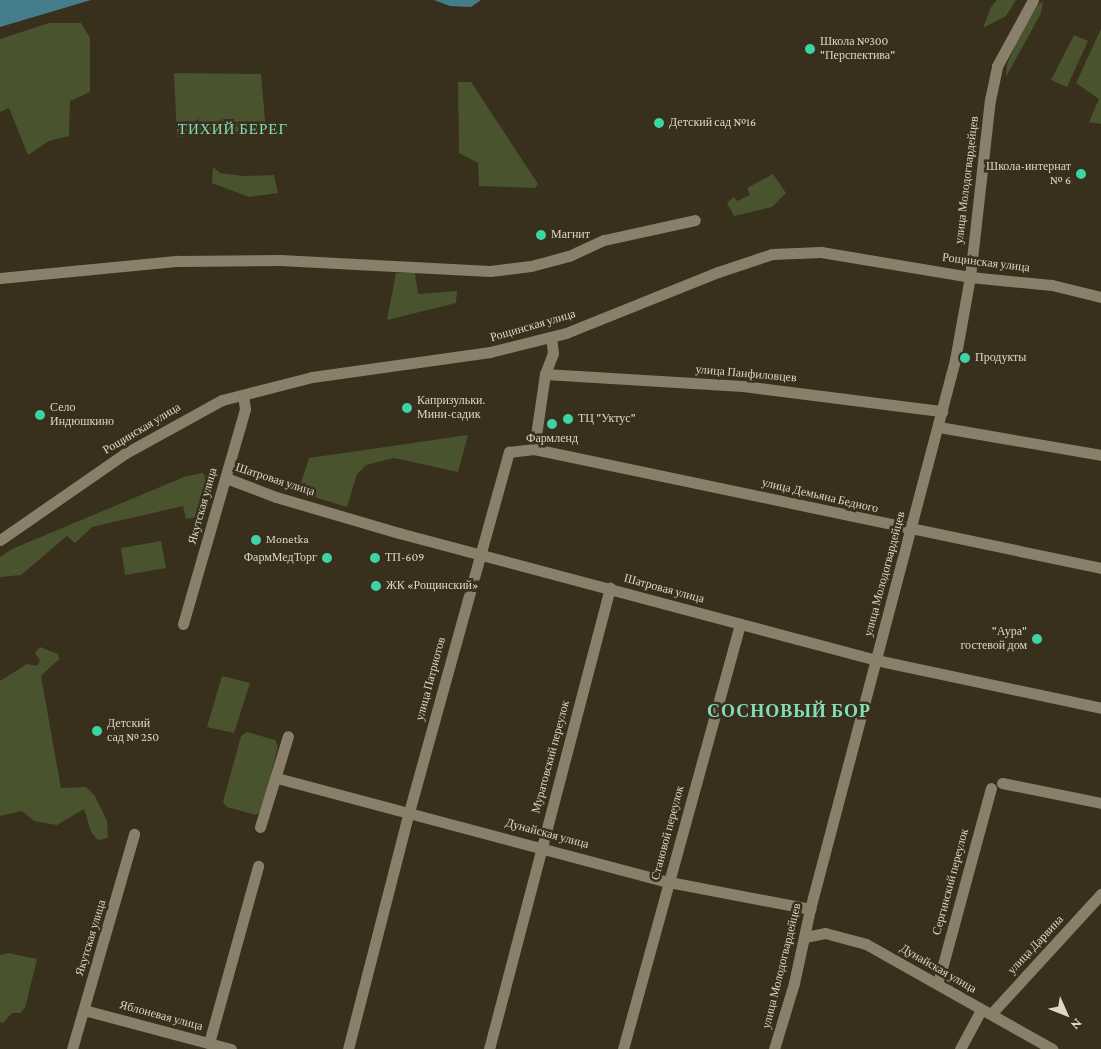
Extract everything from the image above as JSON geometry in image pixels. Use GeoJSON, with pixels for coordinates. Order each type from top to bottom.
{"type":"FeatureCollection","features":[{"type":"Feature","properties":{"kind":"street","name":"улица Молодогвардейцев"},"geometry":{"type":"LineString","coordinates":[[774,1049],[939,427],[970,277],[990,100],[997,66],[1032,0]]}},
{"type":"Feature","properties":{"kind":"street"},"geometry":{"type":"LineString","coordinates":[[0,278],[178,261],[280,260],[490,271],[540,264],[569,256],[604,240],[695,220]]}},
{"type":"Feature","properties":{"kind":"street","name":"Рощинская улица"},"geometry":{"type":"LineString","coordinates":[[0,540],[156,435],[222,400],[312,377],[490,352],[551,337],[772,254],[821,252],[970,277],[1052,285],[1101,297]]}},
{"type":"Feature","properties":{"kind":"street"},"geometry":{"type":"LineString","coordinates":[[534,449],[545,374],[553,353],[551,337]]}},
{"type":"Feature","properties":{"kind":"street","name":"улица Панфиловцев"},"geometry":{"type":"LineString","coordinates":[[545,374],[743,386],[942,411]]}},
{"type":"Feature","properties":{"kind":"street","name":"Якутская улица"},"geometry":{"type":"LineString","coordinates":[[184,624],[245,409],[243,395]]}},
{"type":"Feature","properties":{"kind":"street"},"geometry":{"type":"LineString","coordinates":[[939,427],[1101,455]]}},
{"type":"Feature","properties":{"kind":"street","name":"улица Демьяна Бедного"},"geometry":{"type":"LineString","coordinates":[[534,449],[912,530],[1101,568]]}},
{"type":"Feature","properties":{"kind":"street","name":"улица Патриотов"},"geometry":{"type":"LineString","coordinates":[[348,1049],[408,812],[479,553],[509,452],[534,449]]}},
{"type":"Feature","properties":{"kind":"street","name":"Шатровая улица"},"geometry":{"type":"LineString","coordinates":[[226,478],[276,497],[876,660],[1101,708]]}},
{"type":"Feature","properties":{"kind":"street","name":"Муратовский переулок"},"geometry":{"type":"LineString","coordinates":[[489,1049],[610,588]]}},
{"type":"Feature","properties":{"kind":"street","name":"Становой переулок"},"geometry":{"type":"LineString","coordinates":[[623,1049],[740,624]]}},
{"type":"Feature","properties":{"kind":"street"},"geometry":{"type":"LineString","coordinates":[[260,827],[277,778],[288,736]]}},
{"type":"Feature","properties":{"kind":"street","name":"Дунайская улица"},"geometry":{"type":"LineString","coordinates":[[277,778],[542,846],[669,882],[810,909]]}},
{"type":"Feature","properties":{"kind":"street"},"geometry":{"type":"LineString","coordinates":[[1002,783],[1101,803]]}},
{"type":"Feature","properties":{"kind":"street","name":"Сергинский переулок"},"geometry":{"type":"LineString","coordinates":[[938,983],[991,788]]}},
{"type":"Feature","properties":{"kind":"street","name":"Якутская улица"},"geometry":{"type":"LineString","coordinates":[[72,1049],[134,834]]}},
{"type":"Feature","properties":{"kind":"street"},"geometry":{"type":"LineString","coordinates":[[209,1043],[258,866]]}},
{"type":"Feature","properties":{"kind":"street","name":"улица Дарвина"},"geometry":{"type":"LineString","coordinates":[[960,1049],[986,1012],[1101,894]]}},
{"type":"Feature","properties":{"kind":"street","name":"Дунайская улица"},"geometry":{"type":"LineString","coordinates":[[805,937],[826,933],[866,944],[1052,1049]]}},
{"type":"Feature","properties":{"kind":"street","name":"Яблоневая улица"},"geometry":{"type":"LineString","coordinates":[[84,1010],[231,1049]]}},
{"type":"Feature","properties":{"kind":"green space"},"geometry":{"type":"Polygon","coordinates":[[[997,0],[1016,0],[1006,16],[983,28],[991,7],[997,0]]]}},
{"type":"Feature","properties":{"kind":"green space"},"geometry":{"type":"Polygon","coordinates":[[[1043,1],[1041,13],[1006,77],[1007,64],[1019,37],[1037,6],[1043,1]]]}},
{"type":"Feature","properties":{"kind":"green space"},"geometry":{"type":"Polygon","coordinates":[[[49,23],[81,23],[90,38],[90,92],[70,101],[69,136],[49,141],[28,155],[9,108],[0,112],[0,39],[49,23]]]}},
{"type":"Feature","properties":{"kind":"green space"},"geometry":{"type":"Polygon","coordinates":[[[1101,29],[1101,124],[1089,122],[1099,99],[1076,83],[1101,29]]]}},
{"type":"Feature","properties":{"kind":"green space"},"geometry":{"type":"Polygon","coordinates":[[[1074,35],[1088,41],[1067,87],[1051,80],[1074,35]]]}},
{"type":"Feature","properties":{"kind":"green space"},"geometry":{"type":"Polygon","coordinates":[[[174,73],[261,74],[266,131],[177,137],[174,73]]]}},
{"type":"Feature","properties":{"kind":"green space"},"geometry":{"type":"Polygon","coordinates":[[[458,82],[471,82],[538,184],[535,188],[479,186],[478,163],[459,153],[458,82]]]}},
{"type":"Feature","properties":{"kind":"green space"},"geometry":{"type":"Polygon","coordinates":[[[213,167],[220,173],[244,176],[274,175],[278,193],[249,197],[212,183],[213,167]]]}},
{"type":"Feature","properties":{"kind":"green space"},"geometry":{"type":"Polygon","coordinates":[[[773,174],[786,193],[772,207],[734,216],[727,203],[734,197],[737,201],[750,195],[747,188],[773,174]]]}},
{"type":"Feature","properties":{"kind":"green space"},"geometry":{"type":"Polygon","coordinates":[[[396,273],[415,273],[418,294],[457,291],[456,303],[387,320],[396,273]]]}},
{"type":"Feature","properties":{"kind":"green space"},"geometry":{"type":"Polygon","coordinates":[[[468,435],[458,472],[394,458],[366,465],[357,474],[347,507],[298,492],[309,458],[468,435]]]}},
{"type":"Feature","properties":{"kind":"green space"},"geometry":{"type":"Polygon","coordinates":[[[202,473],[214,484],[202,516],[186,519],[183,506],[92,527],[75,543],[67,536],[21,575],[0,577],[0,557],[12,549],[184,477],[202,473]]]}},
{"type":"Feature","properties":{"kind":"green space"},"geometry":{"type":"Polygon","coordinates":[[[161,541],[166,568],[125,575],[121,548],[161,541]]]}},
{"type":"Feature","properties":{"kind":"green space"},"geometry":{"type":"Polygon","coordinates":[[[40,647],[58,654],[59,659],[41,676],[61,788],[86,787],[95,796],[107,821],[108,838],[98,840],[91,832],[84,809],[57,825],[34,821],[22,811],[0,816],[0,681],[27,664],[37,666],[40,661],[35,653],[40,647]]]}},
{"type":"Feature","properties":{"kind":"green space"},"geometry":{"type":"Polygon","coordinates":[[[222,676],[250,683],[234,733],[207,727],[222,676]]]}},
{"type":"Feature","properties":{"kind":"green space"},"geometry":{"type":"Polygon","coordinates":[[[247,732],[275,740],[278,746],[262,810],[256,815],[227,807],[223,802],[241,736],[247,732]]]}},
{"type":"Feature","properties":{"kind":"green space"},"geometry":{"type":"Polygon","coordinates":[[[8,953],[37,959],[25,1008],[20,1013],[12,1013],[3,1023],[0,1022],[0,955],[8,953]]]}},
{"type":"Feature","properties":{"kind":"water"},"geometry":{"type":"Polygon","coordinates":[[[0,0],[91,0],[0,27],[0,0]]]}},
{"type":"Feature","properties":{"kind":"water"},"geometry":{"type":"Polygon","coordinates":[[[434,0],[481,0],[471,7],[450,6],[434,0]]]}},
{"type":"Feature","properties":{"kind":"place","name":"Школа №300 \"Перспектива\""},"geometry":{"type":"Point","coordinates":[810,49]}},
{"type":"Feature","properties":{"kind":"place","name":"Детский сад №16"},"geometry":{"type":"Point","coordinates":[659,123]}},
{"type":"Feature","properties":{"kind":"place","name":"Школа-интернат № 6"},"geometry":{"type":"Point","coordinates":[1081,174]}},
{"type":"Feature","properties":{"kind":"place","name":"Магнит"},"geometry":{"type":"Point","coordinates":[541,235]}},
{"type":"Feature","properties":{"kind":"place","name":"Продукты"},"geometry":{"type":"Point","coordinates":[965,358]}},
{"type":"Feature","properties":{"kind":"place","name":"Капризульки. Мини-садик"},"geometry":{"type":"Point","coordinates":[407,408]}},
{"type":"Feature","properties":{"kind":"place","name":"Село Индюшкино"},"geometry":{"type":"Point","coordinates":[40,415]}},
{"type":"Feature","properties":{"kind":"place","name":"ТЦ \"Уктус\""},"geometry":{"type":"Point","coordinates":[568,419]}},
{"type":"Feature","properties":{"kind":"place","name":"Фармленд"},"geometry":{"type":"Point","coordinates":[552,424]}},
{"type":"Feature","properties":{"kind":"place","name":"Monetka"},"geometry":{"type":"Point","coordinates":[256,540]}},
{"type":"Feature","properties":{"kind":"place","name":"ФармМедТорг"},"geometry":{"type":"Point","coordinates":[327,558]}},
{"type":"Feature","properties":{"kind":"place","name":"ТП-609"},"geometry":{"type":"Point","coordinates":[375,558]}},
{"type":"Feature","properties":{"kind":"place","name":"ЖК «Рощинский»"},"geometry":{"type":"Point","coordinates":[376,586]}},
{"type":"Feature","properties":{"kind":"place","name":"\"Аура\" гостевой дом"},"geometry":{"type":"Point","coordinates":[1037,639]}},
{"type":"Feature","properties":{"kind":"place","name":"Детский сад № 250"},"geometry":{"type":"Point","coordinates":[97,731]}},
{"type":"Feature","properties":{"kind":"district","name":"ТИХИЙ БЕРЕГ"},"geometry":{"type":"Point","coordinates":[233,130]}},
{"type":"Feature","properties":{"kind":"district","name":"СОСНОВЫЙ БОР"},"geometry":{"type":"Point","coordinates":[789,711]}}]}
